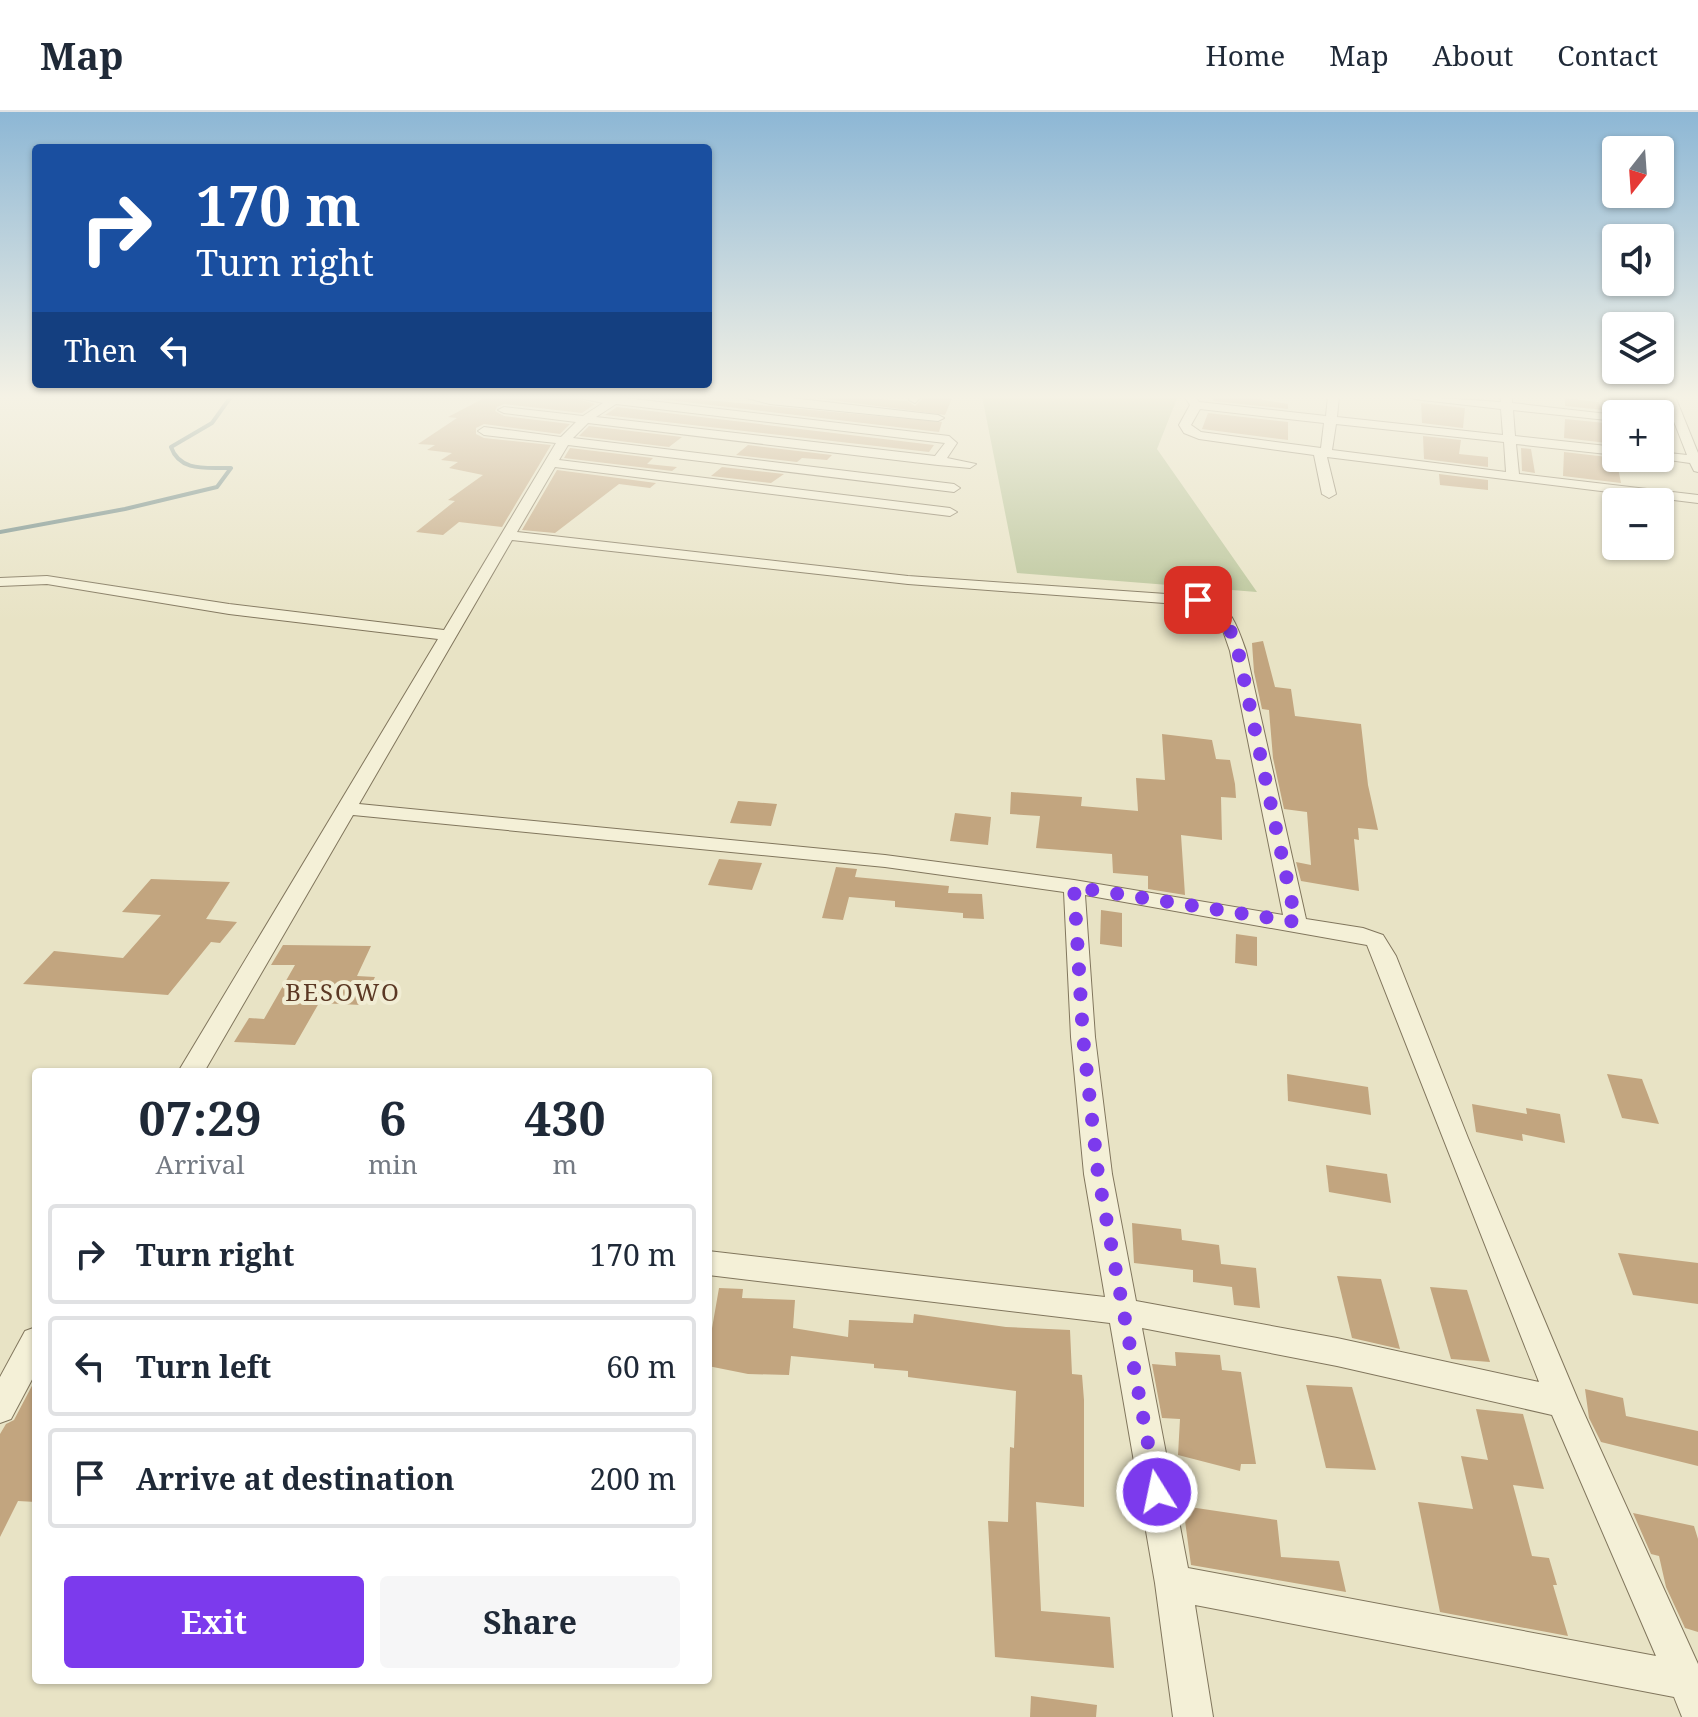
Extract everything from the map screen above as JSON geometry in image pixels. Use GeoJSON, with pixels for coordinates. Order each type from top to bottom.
{"type":"FeatureCollection","features":[{"type":"Feature","properties":{"kind":"street"},"geometry":{"type":"LineString","coordinates":[[193,1068],[546,471]]}},
{"type":"Feature","properties":{"kind":"street"},"geometry":{"type":"LineString","coordinates":[[628,471],[950,512]]}},
{"type":"Feature","properties":{"kind":"street"},"geometry":{"type":"LineString","coordinates":[[679,476],[685,471]]}},
{"type":"Feature","properties":{"kind":"street"},"geometry":{"type":"LineString","coordinates":[[820,471],[954,488]]}},
{"type":"Feature","properties":{"kind":"street"},"geometry":{"type":"LineString","coordinates":[[1326,471],[1329,494]]}},
{"type":"Feature","properties":{"kind":"street"},"geometry":{"type":"LineString","coordinates":[[1465,471],[1698,499]]}},
{"type":"Feature","properties":{"kind":"street"},"geometry":{"type":"LineString","coordinates":[[1512,471],[1513,477]]}},
{"type":"Feature","properties":{"kind":"street"},"geometry":{"type":"LineString","coordinates":[[507,535],[908,580],[1210,603],[1227,621],[1238,651],[1296,922]]}},
{"type":"Feature","properties":{"kind":"street"},"geometry":{"type":"LineString","coordinates":[[0,582],[47,580],[229,609],[450,636]]}},
{"type":"Feature","properties":{"kind":"street"},"geometry":{"type":"LineString","coordinates":[[349,809],[885,861],[1296,922],[1375,940],[1382,948],[1563,1402],[1693,1694]]}},
{"type":"Feature","properties":{"kind":"street"},"geometry":{"type":"LineString","coordinates":[[1074,887],[1083,1037],[1098,1174],[1173,1583],[1193,1717]]}},
{"type":"Feature","properties":{"kind":"street"},"geometry":{"type":"LineString","coordinates":[[712,1263],[1125,1312],[1337,1352],[1563,1402]]}},
{"type":"Feature","properties":{"kind":"street"},"geometry":{"type":"LineString","coordinates":[[0,1408],[32,1348]]}},
{"type":"Feature","properties":{"kind":"street"},"geometry":{"type":"LineString","coordinates":[[1173,1583],[1693,1694]]}},
{"type":"Feature","properties":{"kind":"green space"},"geometry":{"type":"Polygon","coordinates":[[[997,471],[1172,471],[1257,592],[1017,573],[997,471]]]}},
{"type":"Feature","properties":{"kind":"building"},"geometry":{"type":"Polygon","coordinates":[[[463,471],[536,471],[502,527],[459,522],[443,535],[416,532],[455,501],[448,500],[483,475],[463,471]]]}},
{"type":"Feature","properties":{"kind":"building"},"geometry":{"type":"Polygon","coordinates":[[[556,471],[656,483],[650,488],[619,484],[555,533],[522,530],[556,471]]]}},
{"type":"Feature","properties":{"kind":"building"},"geometry":{"type":"Polygon","coordinates":[[[717,471],[784,474],[771,483],[711,476],[717,471]]]}},
{"type":"Feature","properties":{"kind":"building"},"geometry":{"type":"Polygon","coordinates":[[[1563,471],[1619,472],[1621,483],[1563,476],[1563,471]]]}},
{"type":"Feature","properties":{"kind":"building"},"geometry":{"type":"Polygon","coordinates":[[[1439,474],[1488,480],[1488,490],[1440,485],[1439,474]]]}},
{"type":"Feature","properties":{"kind":"building"},"geometry":{"type":"Polygon","coordinates":[[[1263,641],[1275,687],[1291,689],[1295,716],[1361,724],[1368,785],[1378,830],[1358,828],[1359,840],[1354,839],[1359,891],[1301,881],[1296,862],[1311,865],[1307,812],[1284,809],[1273,758],[1269,710],[1262,709],[1254,672],[1252,643],[1263,641]]]}},
{"type":"Feature","properties":{"kind":"building"},"geometry":{"type":"Polygon","coordinates":[[[1162,734],[1212,740],[1216,759],[1230,760],[1235,784],[1236,798],[1221,797],[1222,840],[1181,835],[1185,895],[1148,889],[1148,876],[1113,873],[1112,854],[1036,848],[1040,816],[1010,814],[1011,792],[1082,797],[1081,806],[1138,811],[1136,778],[1165,780],[1162,734]]]}},
{"type":"Feature","properties":{"kind":"building"},"geometry":{"type":"Polygon","coordinates":[[[738,801],[777,804],[771,826],[730,823],[738,801]]]}},
{"type":"Feature","properties":{"kind":"building"},"geometry":{"type":"Polygon","coordinates":[[[955,813],[991,817],[988,845],[950,841],[955,813]]]}},
{"type":"Feature","properties":{"kind":"building"},"geometry":{"type":"Polygon","coordinates":[[[719,859],[762,863],[752,890],[708,885],[719,859]]]}},
{"type":"Feature","properties":{"kind":"building"},"geometry":{"type":"Polygon","coordinates":[[[836,867],[857,869],[855,877],[949,886],[948,893],[982,894],[984,919],[963,918],[963,913],[895,907],[895,901],[849,897],[843,920],[822,918],[836,867]]]}},
{"type":"Feature","properties":{"kind":"building"},"geometry":{"type":"Polygon","coordinates":[[[151,879],[230,882],[206,919],[237,922],[220,943],[211,942],[168,995],[23,984],[54,951],[123,958],[161,915],[122,912],[151,879]]]}},
{"type":"Feature","properties":{"kind":"building"},"geometry":{"type":"Polygon","coordinates":[[[1101,910],[1122,913],[1122,947],[1100,944],[1101,910]]]}},
{"type":"Feature","properties":{"kind":"building"},"geometry":{"type":"Polygon","coordinates":[[[1236,934],[1257,937],[1257,966],[1235,963],[1236,934]]]}},
{"type":"Feature","properties":{"kind":"building"},"geometry":{"type":"Polygon","coordinates":[[[283,945],[371,946],[357,976],[375,977],[361,1005],[319,1003],[295,1045],[234,1042],[249,1018],[264,1019],[295,965],[271,965],[283,945]]]}},
{"type":"Feature","properties":{"kind":"building"},"geometry":{"type":"Polygon","coordinates":[[[1287,1074],[1368,1087],[1371,1115],[1288,1101],[1287,1074]]]}},
{"type":"Feature","properties":{"kind":"building"},"geometry":{"type":"Polygon","coordinates":[[[1607,1074],[1642,1079],[1659,1124],[1622,1118],[1607,1074]]]}},
{"type":"Feature","properties":{"kind":"building"},"geometry":{"type":"Polygon","coordinates":[[[1472,1104],[1527,1114],[1526,1108],[1560,1114],[1565,1143],[1522,1134],[1523,1141],[1476,1132],[1472,1104]]]}},
{"type":"Feature","properties":{"kind":"building"},"geometry":{"type":"Polygon","coordinates":[[[1326,1165],[1387,1174],[1391,1203],[1329,1192],[1326,1165]]]}},
{"type":"Feature","properties":{"kind":"building"},"geometry":{"type":"Polygon","coordinates":[[[1132,1223],[1181,1229],[1182,1240],[1219,1245],[1221,1264],[1256,1268],[1260,1308],[1234,1305],[1232,1287],[1193,1282],[1193,1270],[1134,1263],[1132,1223]]]}},
{"type":"Feature","properties":{"kind":"building"},"geometry":{"type":"Polygon","coordinates":[[[1618,1253],[1698,1263],[1698,1304],[1633,1295],[1618,1253]]]}},
{"type":"Feature","properties":{"kind":"building"},"geometry":{"type":"Polygon","coordinates":[[[1337,1276],[1381,1279],[1400,1349],[1352,1338],[1337,1276]]]}},
{"type":"Feature","properties":{"kind":"building"},"geometry":{"type":"Polygon","coordinates":[[[1430,1287],[1467,1290],[1490,1362],[1451,1359],[1430,1287]]]}},
{"type":"Feature","properties":{"kind":"building"},"geometry":{"type":"Polygon","coordinates":[[[719,1288],[743,1289],[742,1298],[795,1300],[793,1328],[848,1337],[849,1320],[913,1323],[914,1314],[1006,1327],[1070,1330],[1072,1374],[1082,1375],[1084,1400],[1084,1507],[1036,1502],[1041,1611],[1110,1617],[1114,1668],[995,1657],[988,1521],[1008,1522],[1010,1447],[1014,1448],[1016,1391],[908,1377],[908,1371],[874,1368],[874,1364],[791,1356],[789,1375],[748,1374],[712,1367],[712,1328],[719,1288]]]}},
{"type":"Feature","properties":{"kind":"building"},"geometry":{"type":"Polygon","coordinates":[[[1175,1352],[1220,1355],[1222,1370],[1241,1372],[1256,1464],[1241,1464],[1240,1471],[1178,1455],[1180,1419],[1162,1418],[1152,1364],[1176,1366],[1175,1352]]]}},
{"type":"Feature","properties":{"kind":"building"},"geometry":{"type":"Polygon","coordinates":[[[1306,1385],[1352,1387],[1376,1470],[1326,1468],[1306,1385]]]}},
{"type":"Feature","properties":{"kind":"building"},"geometry":{"type":"Polygon","coordinates":[[[32,1386],[32,1502],[18,1501],[0,1537],[0,1434],[6,1424],[14,1420],[32,1386]]]}},
{"type":"Feature","properties":{"kind":"building"},"geometry":{"type":"Polygon","coordinates":[[[1585,1389],[1623,1398],[1626,1416],[1698,1431],[1698,1466],[1601,1442],[1589,1418],[1585,1389]]]}},
{"type":"Feature","properties":{"kind":"building"},"geometry":{"type":"Polygon","coordinates":[[[1476,1409],[1523,1414],[1544,1489],[1513,1485],[1532,1556],[1549,1558],[1557,1585],[1553,1585],[1568,1636],[1440,1612],[1418,1502],[1473,1509],[1461,1456],[1488,1460],[1476,1409]]]}},
{"type":"Feature","properties":{"kind":"building"},"geometry":{"type":"Polygon","coordinates":[[[1183,1506],[1277,1520],[1281,1557],[1339,1561],[1346,1592],[1191,1565],[1183,1506]]]}},
{"type":"Feature","properties":{"kind":"building"},"geometry":{"type":"Polygon","coordinates":[[[1633,1513],[1694,1526],[1698,1539],[1698,1632],[1685,1628],[1666,1587],[1659,1556],[1651,1554],[1633,1513]]]}},
{"type":"Feature","properties":{"kind":"building"},"geometry":{"type":"Polygon","coordinates":[[[1031,1696],[1097,1705],[1096,1717],[1030,1717],[1031,1696]]]}},
{"type":"Feature","properties":{"kind":"waterway"},"geometry":{"type":"LineString","coordinates":[[0,532],[125,509],[217,487],[229,471]]}},
{"type":"Feature","properties":{"kind":"district","name":"BESOWO"},"geometry":{"type":"Point","coordinates":[343,993]}},
{"type":"Feature","properties":{"kind":"route"},"geometry":{"type":"LineString","coordinates":[[1157,1492],[1098,1174],[1083,1037],[1074,887],[1296,922],[1238,651],[1227,621],[1210,603],[1198,600]]}}]}
